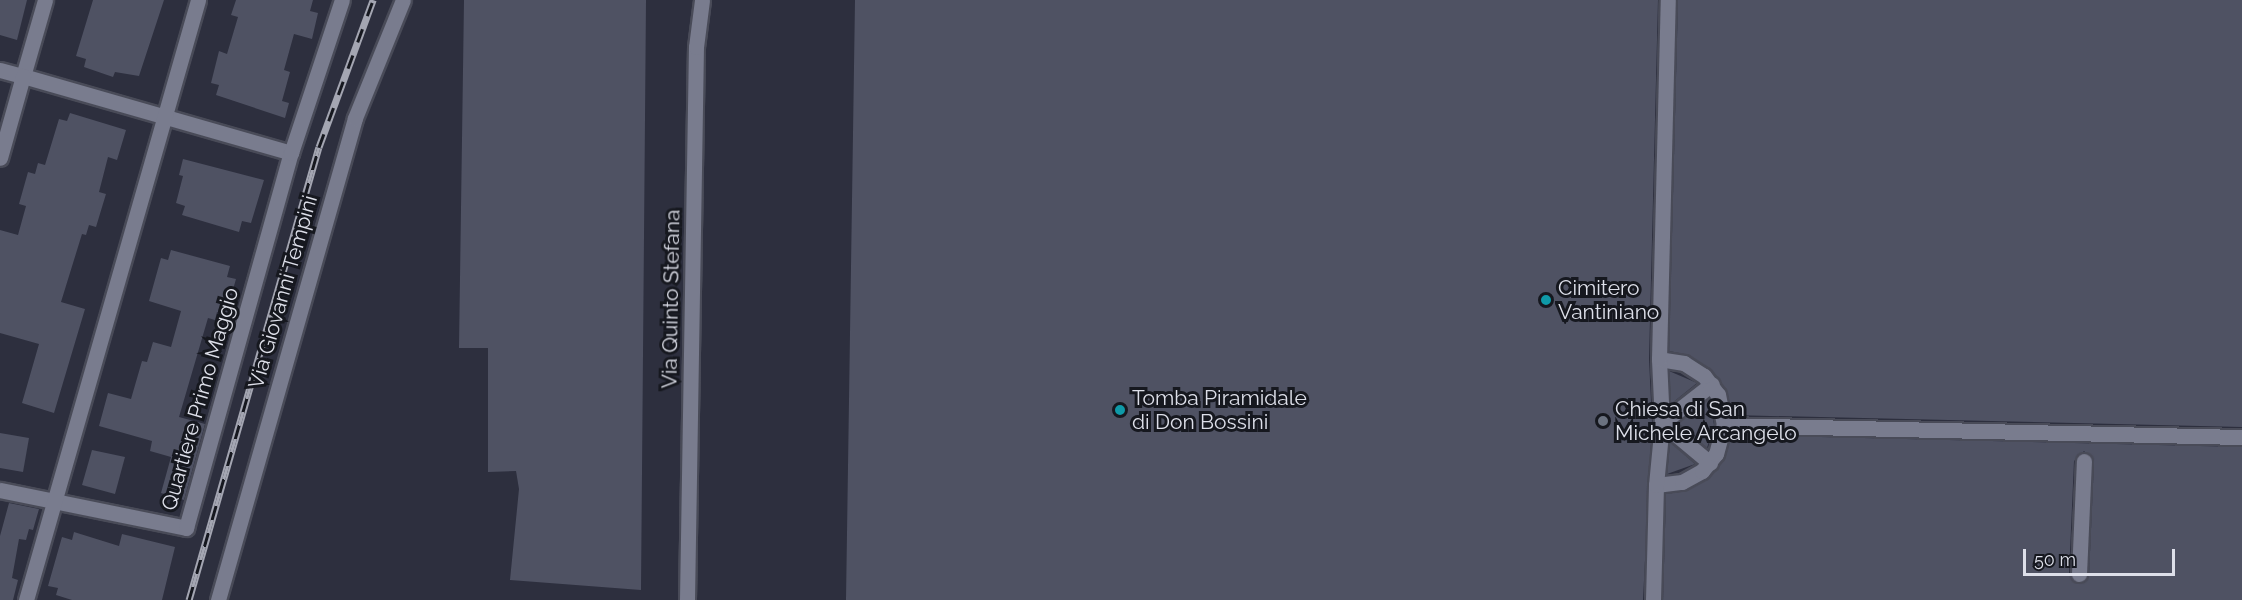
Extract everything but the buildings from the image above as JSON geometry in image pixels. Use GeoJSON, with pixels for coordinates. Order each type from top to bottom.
{"type":"FeatureCollection","features":[{"type":"Feature","properties":{"kind":"street"},"geometry":{"type":"LineString","coordinates":[[0,158],[45,0]]}},
{"type":"Feature","properties":{"kind":"street"},"geometry":{"type":"LineString","coordinates":[[26,600],[198,0]]}},
{"type":"Feature","properties":{"kind":"street","name":"Quartiere Primo Maggio"},"geometry":{"type":"LineString","coordinates":[[0,490],[186,528],[291,153],[342,0]]}},
{"type":"Feature","properties":{"kind":"street","name":"Via Giovanni Tempini"},"geometry":{"type":"LineString","coordinates":[[218,600],[354,118],[403,0]]}},
{"type":"Feature","properties":{"kind":"street","name":"Via Quinto Stefana"},"geometry":{"type":"LineString","coordinates":[[687,600],[696,47],[702,0]]}},
{"type":"Feature","properties":{"kind":"street"},"geometry":{"type":"LineString","coordinates":[[1653,600],[1656,485],[1662,423],[1659,358],[1668,0]]}},
{"type":"Feature","properties":{"kind":"street"},"geometry":{"type":"LineString","coordinates":[[0,70],[291,153]]}},
{"type":"Feature","properties":{"kind":"street"},"geometry":{"type":"LineString","coordinates":[[1656,485],[1682,482],[1710,463],[1720,445],[1724,425],[1722,404],[1712,384],[1684,363],[1659,358]]}},
{"type":"Feature","properties":{"kind":"street"},"geometry":{"type":"LineString","coordinates":[[1662,423],[1712,384]]}},
{"type":"Feature","properties":{"kind":"street"},"geometry":{"type":"LineString","coordinates":[[1662,423],[1710,463]]}},
{"type":"Feature","properties":{"kind":"street"},"geometry":{"type":"LineString","coordinates":[[1724,425],[2242,437]]}},
{"type":"Feature","properties":{"kind":"street"},"geometry":{"type":"LineString","coordinates":[[2079,574],[2084,460]]}},
{"type":"Feature","properties":{"kind":"railway"},"geometry":{"type":"LineString","coordinates":[[189,600],[319,147],[373,0]]}},
{"type":"Feature","properties":{"kind":"place","name":"Cimitero Vantiniano"},"geometry":{"type":"Point","coordinates":[1546,300]}},
{"type":"Feature","properties":{"kind":"place","name":"Tomba Piramidale di Don Bossini"},"geometry":{"type":"Point","coordinates":[1120,410]}},
{"type":"Feature","properties":{"kind":"place","name":"Chiesa di San Michele Arcangelo"},"geometry":{"type":"Point","coordinates":[1603,421]}}]}
